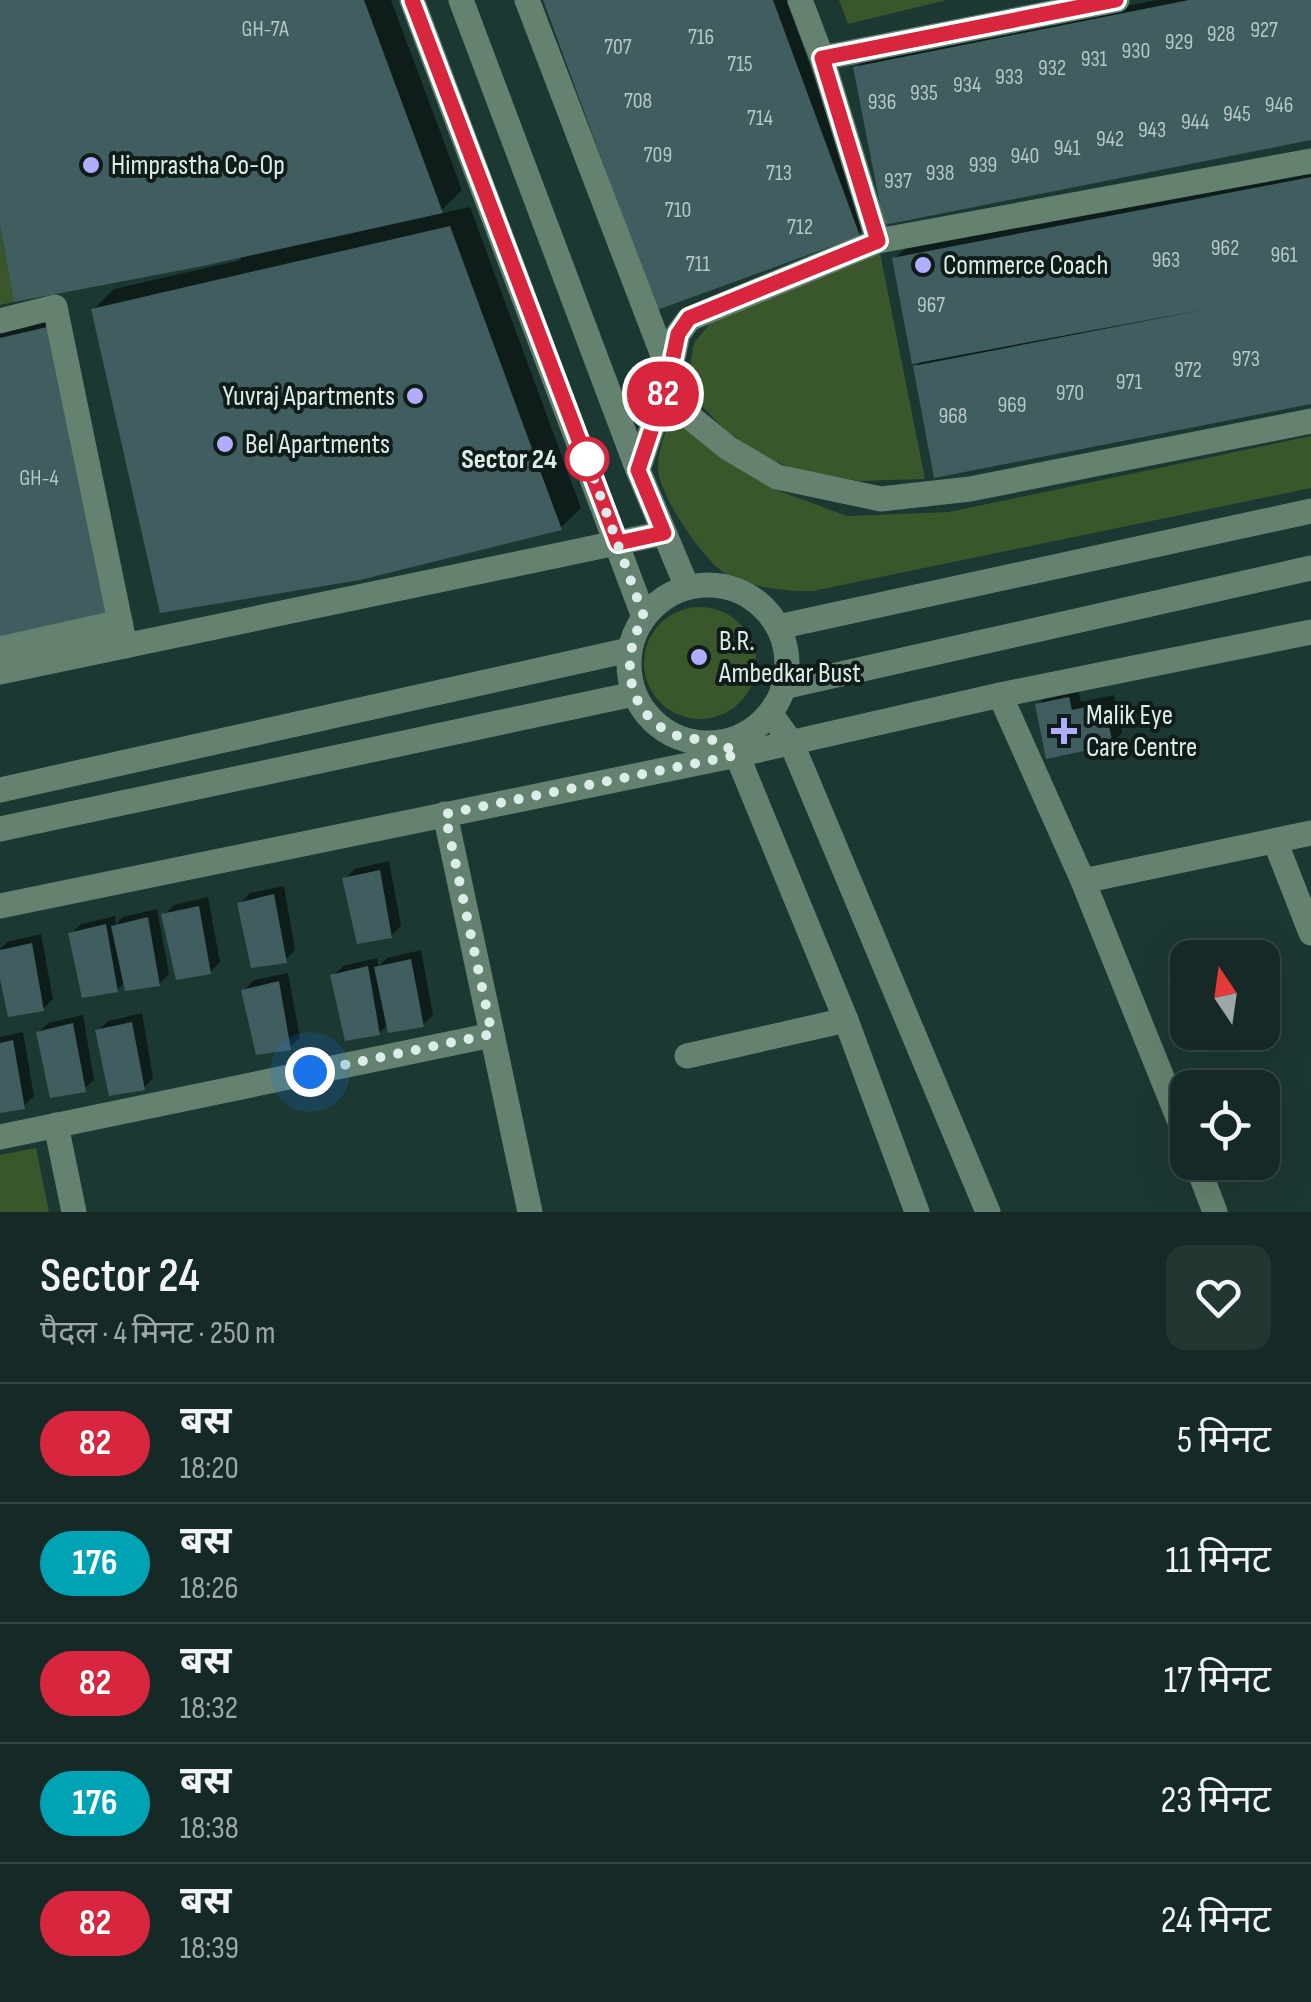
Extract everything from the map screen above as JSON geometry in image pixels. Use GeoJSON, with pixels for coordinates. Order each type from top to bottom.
{"type":"FeatureCollection","features":[{"type":"Feature","properties":{"kind":"street"},"geometry":{"type":"LineString","coordinates":[[412,0],[644,617]]}},
{"type":"Feature","properties":{"kind":"street"},"geometry":{"type":"LineString","coordinates":[[461,0],[638,470],[687,588]]}},
{"type":"Feature","properties":{"kind":"street"},"geometry":{"type":"LineString","coordinates":[[527,0],[684,413],[728,448],[777,478],[881,499],[970,489],[1311,421]]}},
{"type":"Feature","properties":{"kind":"street"},"geometry":{"type":"LineString","coordinates":[[800,0],[822,58],[878,241]]}},
{"type":"Feature","properties":{"kind":"street"},"geometry":{"type":"LineString","coordinates":[[822,58],[1063,5],[1116,0]]}},
{"type":"Feature","properties":{"kind":"street"},"geometry":{"type":"LineString","coordinates":[[638,470],[669,377],[678,334],[689,318],[878,241],[1311,162]]}},
{"type":"Feature","properties":{"kind":"street"},"geometry":{"type":"LineString","coordinates":[[0,321],[55,307],[122,634]]}},
{"type":"Feature","properties":{"kind":"street"},"geometry":{"type":"LineString","coordinates":[[778,627],[1311,511]]}},
{"type":"Feature","properties":{"kind":"street"},"geometry":{"type":"LineString","coordinates":[[0,649],[122,634],[664,533]]}},
{"type":"Feature","properties":{"kind":"street"},"geometry":{"type":"LineString","coordinates":[[784,687],[1311,568]]}},
{"type":"Feature","properties":{"kind":"street"},"geometry":{"type":"LineString","coordinates":[[713,585],[740,591],[762,606],[778,627],[786,656],[784,687],[770,713],[728,748],[668,732],[648,716],[634,694],[628,672],[629,650],[644,617],[663,598],[687,588],[713,585]]}},
{"type":"Feature","properties":{"kind":"street"},"geometry":{"type":"LineString","coordinates":[[0,906],[445,814],[728,748],[791,742],[1311,632]]}},
{"type":"Feature","properties":{"kind":"street"},"geometry":{"type":"LineString","coordinates":[[0,672],[122,634]]}},
{"type":"Feature","properties":{"kind":"street"},"geometry":{"type":"LineString","coordinates":[[0,790],[629,650]]}},
{"type":"Feature","properties":{"kind":"street"},"geometry":{"type":"LineString","coordinates":[[0,829],[634,694]]}},
{"type":"Feature","properties":{"kind":"street"},"geometry":{"type":"LineString","coordinates":[[1000,695],[1084,882],[1170,1097]]}},
{"type":"Feature","properties":{"kind":"street"},"geometry":{"type":"LineString","coordinates":[[770,713],[791,742],[988,1212]]}},
{"type":"Feature","properties":{"kind":"street"},"geometry":{"type":"LineString","coordinates":[[728,748],[846,1020],[917,1212]]}},
{"type":"Feature","properties":{"kind":"street"},"geometry":{"type":"LineString","coordinates":[[445,814],[530,1212]]}},
{"type":"Feature","properties":{"kind":"street"},"geometry":{"type":"LineString","coordinates":[[1084,882],[1311,833]]}},
{"type":"Feature","properties":{"kind":"street"},"geometry":{"type":"LineString","coordinates":[[1275,840],[1311,933]]}},
{"type":"Feature","properties":{"kind":"street"},"geometry":{"type":"LineString","coordinates":[[687,1056],[846,1020]]}},
{"type":"Feature","properties":{"kind":"street"},"geometry":{"type":"LineString","coordinates":[[0,1137],[492,1034]]}},
{"type":"Feature","properties":{"kind":"street"},"geometry":{"type":"LineString","coordinates":[[56,1125],[74,1212]]}},
{"type":"Feature","properties":{"kind":"street"},"geometry":{"type":"LineString","coordinates":[[1203,1180],[1215,1212]]}},
{"type":"Feature","properties":{"kind":"green space"},"geometry":{"type":"Polygon","coordinates":[[[839,0],[947,0],[848,24],[839,0]]]}},
{"type":"Feature","properties":{"kind":"green space"},"geometry":{"type":"Polygon","coordinates":[[[0,226],[14,302],[0,305],[0,226]]]}},
{"type":"Feature","properties":{"kind":"green space"},"geometry":{"type":"Polygon","coordinates":[[[880,253],[925,479],[859,481],[792,469],[725,430],[697,401],[687,383],[694,343],[713,320],[880,253]]]}},
{"type":"Feature","properties":{"kind":"green space"},"geometry":{"type":"Polygon","coordinates":[[[672,417],[774,489],[847,516],[949,512],[1311,436],[1311,488],[813,591],[779,589],[755,585],[723,572],[683,524],[665,493],[658,469],[662,442],[672,417]]]}},
{"type":"Feature","properties":{"kind":"green space"},"geometry":{"type":"Polygon","coordinates":[[[700,607],[722,611],[740,623],[752,641],[756,663],[752,685],[740,703],[722,715],[700,719],[678,715],[660,703],[648,685],[644,663],[648,641],[660,623],[678,611],[700,607]]]}},
{"type":"Feature","properties":{"kind":"green space"},"geometry":{"type":"Polygon","coordinates":[[[36,1148],[49,1212],[0,1212],[0,1155],[36,1148]]]}},
{"type":"Feature","properties":{"kind":"building"},"geometry":{"type":"Polygon","coordinates":[[[0,0],[364,0],[443,213],[203,266],[14,302],[0,226],[0,0]]]}},
{"type":"Feature","properties":{"kind":"building"},"geometry":{"type":"Polygon","coordinates":[[[543,0],[773,0],[860,236],[657,310],[543,0]]]}},
{"type":"Feature","properties":{"kind":"building"},"geometry":{"type":"Polygon","coordinates":[[[1189,0],[1311,0],[1311,140],[884,225],[853,67],[1189,0]]]}},
{"type":"Feature","properties":{"kind":"building"},"geometry":{"type":"Polygon","coordinates":[[[1311,177],[1311,404],[934,478],[913,366],[1207,309],[912,364],[892,258],[1311,177]]]}},
{"type":"Feature","properties":{"kind":"building"},"geometry":{"type":"Polygon","coordinates":[[[450,226],[562,530],[360,580],[160,613],[91,309],[450,226]]]}},
{"type":"Feature","properties":{"kind":"building"},"geometry":{"type":"Polygon","coordinates":[[[47,327],[107,619],[0,641],[0,338],[47,327]]]}},
{"type":"Feature","properties":{"kind":"building"},"geometry":{"type":"Polygon","coordinates":[[[1069,697],[1072,710],[1104,703],[1113,745],[1046,759],[1035,704],[1069,697]]]}},
{"type":"Feature","properties":{"kind":"building"},"geometry":{"type":"Polygon","coordinates":[[[380,870],[392,938],[357,944],[342,878],[380,870]]]}},
{"type":"Feature","properties":{"kind":"building"},"geometry":{"type":"Polygon","coordinates":[[[274,894],[287,963],[251,968],[237,903],[274,894]]]}},
{"type":"Feature","properties":{"kind":"building"},"geometry":{"type":"Polygon","coordinates":[[[199,906],[211,974],[176,980],[161,914],[199,906]]]}},
{"type":"Feature","properties":{"kind":"building"},"geometry":{"type":"Polygon","coordinates":[[[148,917],[160,986],[125,991],[111,926],[148,917]]]}},
{"type":"Feature","properties":{"kind":"building"},"geometry":{"type":"Polygon","coordinates":[[[106,924],[118,992],[82,998],[68,933],[106,924]]]}},
{"type":"Feature","properties":{"kind":"building"},"geometry":{"type":"Polygon","coordinates":[[[32,943],[44,1011],[8,1017],[0,979],[0,950],[32,943]]]}},
{"type":"Feature","properties":{"kind":"building"},"geometry":{"type":"Polygon","coordinates":[[[411,959],[424,1027],[388,1033],[374,967],[411,959]]]}},
{"type":"Feature","properties":{"kind":"building"},"geometry":{"type":"Polygon","coordinates":[[[368,966],[380,1035],[345,1041],[330,975],[368,966]]]}},
{"type":"Feature","properties":{"kind":"building"},"geometry":{"type":"Polygon","coordinates":[[[279,981],[291,1050],[256,1055],[241,990],[279,981]]]}},
{"type":"Feature","properties":{"kind":"building"},"geometry":{"type":"Polygon","coordinates":[[[132,1022],[145,1090],[109,1096],[95,1030],[132,1022]]]}},
{"type":"Feature","properties":{"kind":"building"},"geometry":{"type":"Polygon","coordinates":[[[73,1023],[86,1092],[50,1098],[36,1032],[73,1023]]]}},
{"type":"Feature","properties":{"kind":"building"},"geometry":{"type":"Polygon","coordinates":[[[13,1040],[25,1109],[0,1113],[0,1043],[13,1040]]]}},
{"type":"Feature","properties":{"kind":"bus line","name":"82"},"geometry":{"type":"LineString","coordinates":[[412,0],[618,543],[664,533],[638,470],[669,377],[678,334],[689,318],[878,241],[822,58],[1116,0]]}},
{"type":"Feature","properties":{"kind":"place","name":"Himprastha Co-Op"},"geometry":{"type":"Point","coordinates":[91,165]}},
{"type":"Feature","properties":{"kind":"place","name":"Commerce Coach"},"geometry":{"type":"Point","coordinates":[923,265]}},
{"type":"Feature","properties":{"kind":"place","name":"Yuvraj Apartments"},"geometry":{"type":"Point","coordinates":[415,396]}},
{"type":"Feature","properties":{"kind":"place","name":"Bel Apartments"},"geometry":{"type":"Point","coordinates":[225,444]}},
{"type":"Feature","properties":{"kind":"place","name":"Sector 24"},"geometry":{"type":"Point","coordinates":[587,459]}},
{"type":"Feature","properties":{"kind":"place","name":"B.R. Ambedkar Bust"},"geometry":{"type":"Point","coordinates":[699,657]}},
{"type":"Feature","properties":{"kind":"place","name":"Malik Eye Care Centre"},"geometry":{"type":"Point","coordinates":[1064,731]}},
{"type":"Feature","properties":{"kind":"route"},"geometry":{"type":"LineString","coordinates":[[310,1072],[492,1034],[445,814],[737,755],[719,742],[693,741],[668,732],[648,716],[634,694],[628,672],[629,650],[644,617],[587,459]]}}]}
